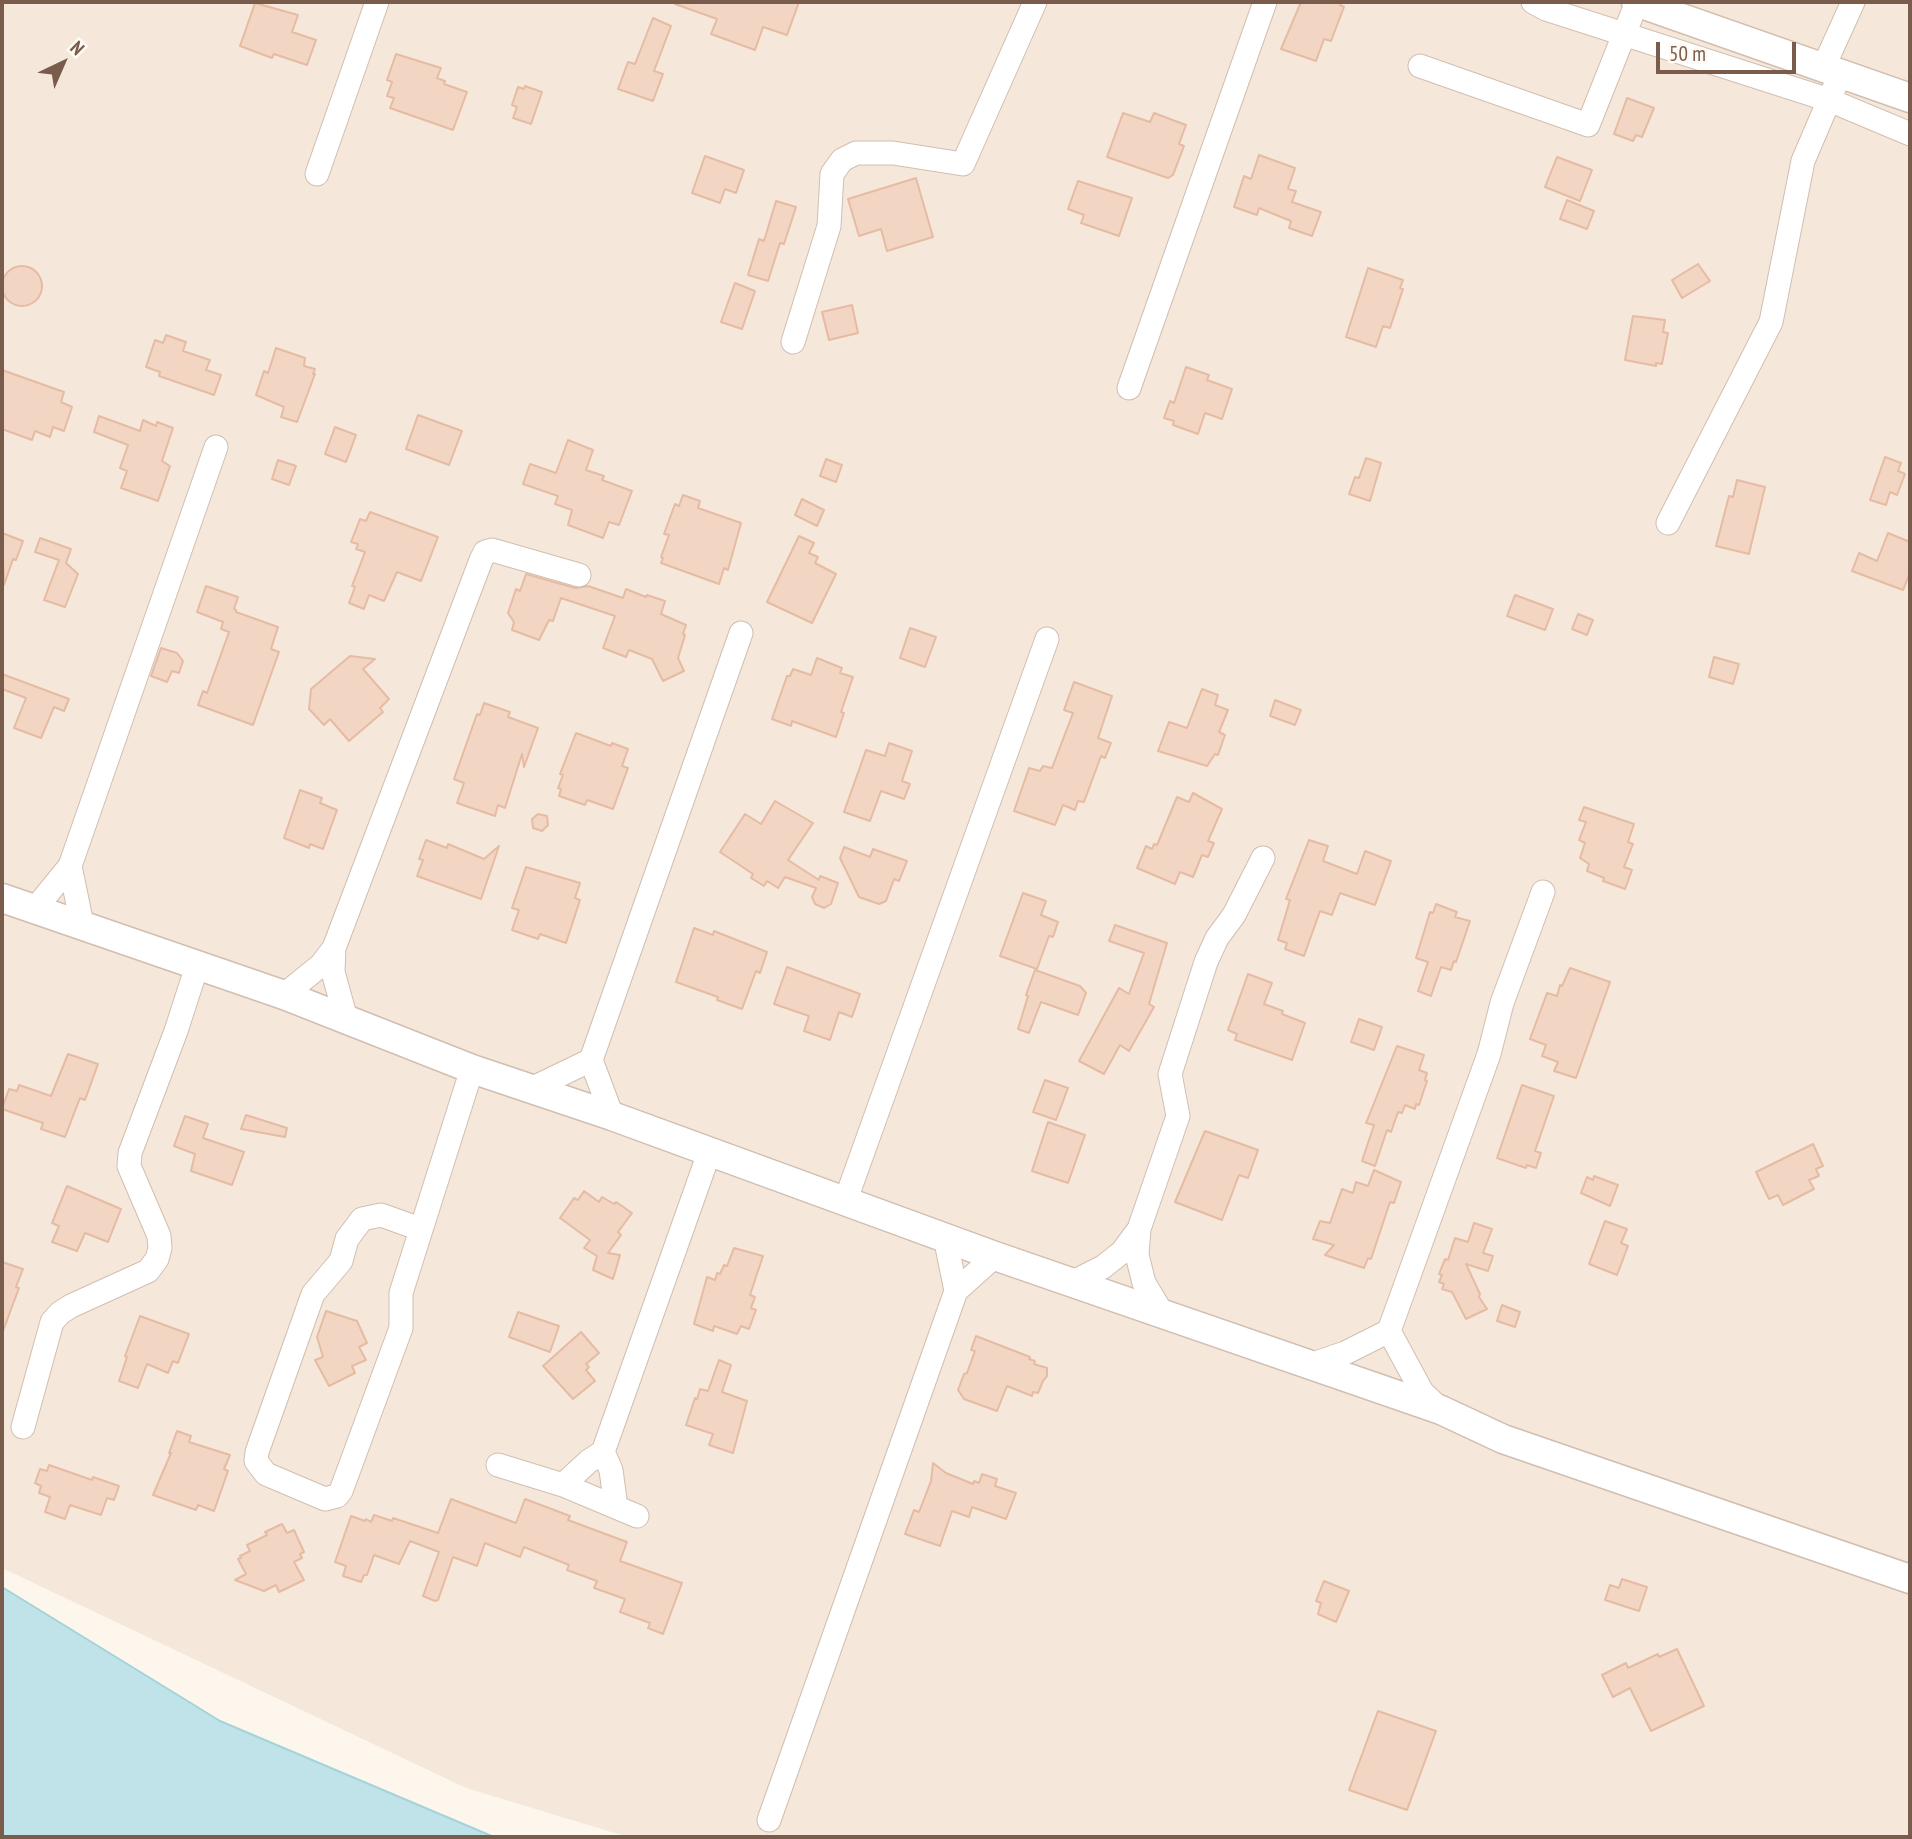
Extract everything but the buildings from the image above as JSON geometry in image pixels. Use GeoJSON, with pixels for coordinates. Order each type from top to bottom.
{"type":"FeatureCollection","features":[{"type":"Feature","properties":{"kind":"street"},"geometry":{"type":"LineString","coordinates":[[317,174],[377,2]]}},
{"type":"Feature","properties":{"kind":"street"},"geometry":{"type":"LineString","coordinates":[[793,342],[829,226],[832,174],[842,160],[856,153],[893,153],[962,164],[1035,2]]}},
{"type":"Feature","properties":{"kind":"street"},"geometry":{"type":"LineString","coordinates":[[1129,388],[1265,2]]}},
{"type":"Feature","properties":{"kind":"street"},"geometry":{"type":"LineString","coordinates":[[1533,2],[1546,9],[1829,100],[1910,134]]}},
{"type":"Feature","properties":{"kind":"street"},"geometry":{"type":"LineString","coordinates":[[1420,66],[1588,125],[1637,2],[1910,98]]}},
{"type":"Feature","properties":{"kind":"street"},"geometry":{"type":"LineString","coordinates":[[1668,523],[1771,322],[1803,161],[1829,100],[1833,69],[1853,2]]}},
{"type":"Feature","properties":{"kind":"street"},"geometry":{"type":"LineString","coordinates":[[35,909],[70,866],[216,447]]}},
{"type":"Feature","properties":{"kind":"street"},"geometry":{"type":"LineString","coordinates":[[284,995],[321,965],[334,948],[485,552],[492,550],[579,575]]}},
{"type":"Feature","properties":{"kind":"street"},"geometry":{"type":"LineString","coordinates":[[612,1116],[591,1060],[741,633]]}},
{"type":"Feature","properties":{"kind":"street"},"geometry":{"type":"LineString","coordinates":[[845,1202],[1047,639]]}},
{"type":"Feature","properties":{"kind":"street"},"geometry":{"type":"LineString","coordinates":[[1162,1313],[1144,1283],[1137,1255],[1139,1229],[1178,1116],[1170,1074],[1206,962],[1263,858]]}},
{"type":"Feature","properties":{"kind":"street"},"geometry":{"type":"LineString","coordinates":[[70,866],[82,924]]}},
{"type":"Feature","properties":{"kind":"street"},"geometry":{"type":"LineString","coordinates":[[1313,1364],[1345,1353],[1389,1331],[1489,1054],[1502,1003],[1543,892]]}},
{"type":"Feature","properties":{"kind":"street"},"geometry":{"type":"LineString","coordinates":[[2,898],[284,995],[472,1069],[612,1116],[995,1256],[1441,1410],[1503,1438],[1910,1579]]}},
{"type":"Feature","properties":{"kind":"street"},"geometry":{"type":"LineString","coordinates":[[334,948],[333,972],[346,1019]]}},
{"type":"Feature","properties":{"kind":"street"},"geometry":{"type":"LineString","coordinates":[[23,1427],[52,1322],[60,1313],[71,1307],[148,1270],[157,1259],[159,1237],[130,1166],[130,1153],[176,1031],[197,966]]}},
{"type":"Feature","properties":{"kind":"street"},"geometry":{"type":"LineString","coordinates":[[533,1088],[591,1060]]}},
{"type":"Feature","properties":{"kind":"street"},"geometry":{"type":"LineString","coordinates":[[420,1229],[381,1215],[362,1219],[347,1239],[341,1261],[313,1294],[257,1452],[256,1461],[266,1474],[325,1499],[337,1496],[341,1491],[401,1328],[401,1293],[472,1069]]}},
{"type":"Feature","properties":{"kind":"street"},"geometry":{"type":"LineString","coordinates":[[563,1485],[603,1452],[709,1153]]}},
{"type":"Feature","properties":{"kind":"street"},"geometry":{"type":"LineString","coordinates":[[1071,1283],[1102,1267],[1122,1252],[1139,1229]]}},
{"type":"Feature","properties":{"kind":"street"},"geometry":{"type":"LineString","coordinates":[[945,1237],[956,1291]]}},
{"type":"Feature","properties":{"kind":"street"},"geometry":{"type":"LineString","coordinates":[[769,1820],[956,1291],[995,1256]]}},
{"type":"Feature","properties":{"kind":"street"},"geometry":{"type":"LineString","coordinates":[[1389,1331],[1422,1392],[1441,1410]]}},
{"type":"Feature","properties":{"kind":"street"},"geometry":{"type":"LineString","coordinates":[[498,1465],[563,1485],[627,1511],[603,1452]]}},
{"type":"Feature","properties":{"kind":"shaded area"},"geometry":{"type":"Polygon","coordinates":[[[2,2],[1910,2],[1910,1837],[628,1837],[466,1788],[2,1568],[2,2]]]}},
{"type":"Feature","properties":{"kind":"water"},"geometry":{"type":"Polygon","coordinates":[[[2,1587],[220,1721],[494,1837],[2,1837],[2,1587]]]}}]}
